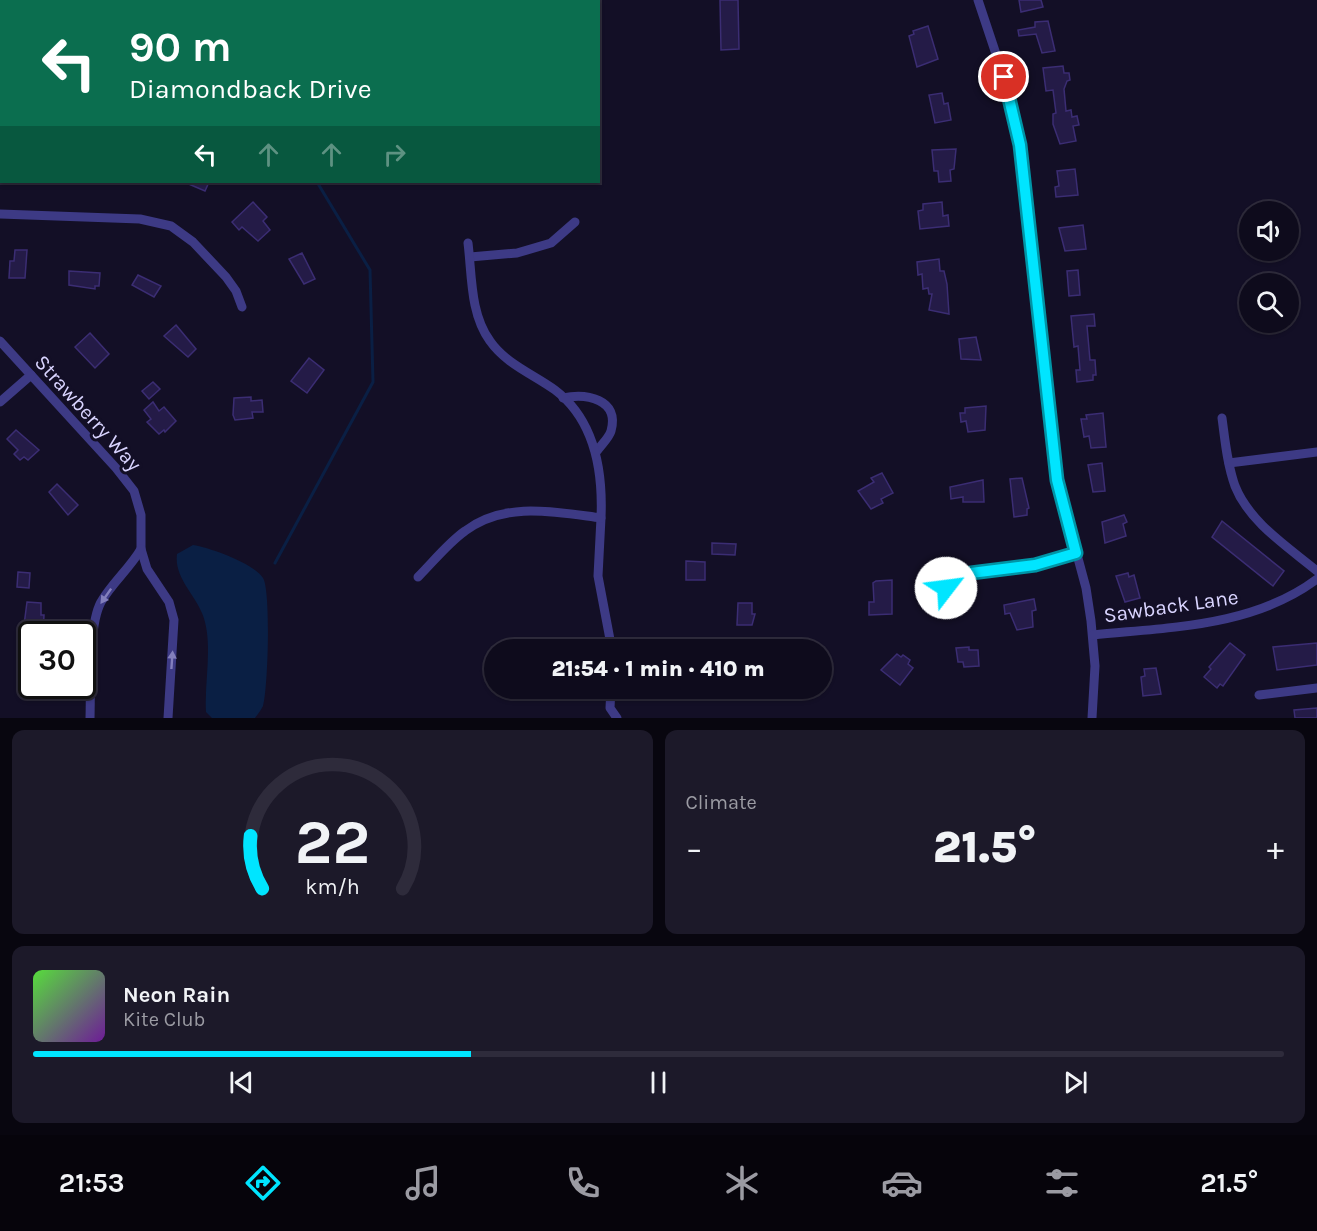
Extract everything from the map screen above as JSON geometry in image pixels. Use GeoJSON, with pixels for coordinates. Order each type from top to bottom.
{"type":"FeatureCollection","features":[{"type":"Feature","properties":{"kind":"street"},"geometry":{"type":"LineString","coordinates":[[978,0],[1006,85],[1016,126],[1057,480],[1086,588],[1093,635],[1095,666],[1092,718]]}},
{"type":"Feature","properties":{"kind":"street"},"geometry":{"type":"LineString","coordinates":[[0,214],[140,219],[171,226],[193,242],[226,277],[236,291],[242,307]]}},
{"type":"Feature","properties":{"kind":"street"},"geometry":{"type":"LineString","coordinates":[[470,257],[518,253],[551,243],[575,222]]}},
{"type":"Feature","properties":{"kind":"street"},"geometry":{"type":"LineString","coordinates":[[468,243],[476,310],[489,340],[515,366],[563,398],[574,409],[597,451],[602,488],[598,576],[610,639]]}},
{"type":"Feature","properties":{"kind":"street","name":"Strawberry Way"},"geometry":{"type":"LineString","coordinates":[[0,341],[116,468],[134,491],[141,515],[141,549],[147,570],[170,602],[174,620],[168,718]]}},
{"type":"Feature","properties":{"kind":"street"},"geometry":{"type":"LineString","coordinates":[[0,402],[31,375]]}},
{"type":"Feature","properties":{"kind":"street"},"geometry":{"type":"LineString","coordinates":[[563,398],[578,395],[594,396],[607,406],[611,419],[611,432],[597,451]]}},
{"type":"Feature","properties":{"kind":"street"},"geometry":{"type":"LineString","coordinates":[[1222,418],[1235,487],[1247,509],[1317,571]]}},
{"type":"Feature","properties":{"kind":"street"},"geometry":{"type":"LineString","coordinates":[[1229,463],[1317,452]]}},
{"type":"Feature","properties":{"kind":"street"},"geometry":{"type":"LineString","coordinates":[[418,577],[464,531],[485,518],[510,511],[554,512],[601,518]]}},
{"type":"Feature","properties":{"kind":"street"},"geometry":{"type":"LineString","coordinates":[[90,718],[94,627],[98,609],[106,593],[141,549]]}},
{"type":"Feature","properties":{"kind":"street"},"geometry":{"type":"LineString","coordinates":[[946,588],[971,573],[1035,565],[1076,553]]}},
{"type":"Feature","properties":{"kind":"street","name":"Sawback Lane"},"geometry":{"type":"LineString","coordinates":[[1093,635],[1234,618],[1282,600],[1317,579]]}},
{"type":"Feature","properties":{"kind":"street"},"geometry":{"type":"LineString","coordinates":[[1259,695],[1317,688]]}},
{"type":"Feature","properties":{"kind":"street"},"geometry":{"type":"LineString","coordinates":[[603,718],[610,708],[610,699]]}},
{"type":"Feature","properties":{"kind":"street"},"geometry":{"type":"LineString","coordinates":[[610,708],[616,718]]}},
{"type":"Feature","properties":{"kind":"water"},"geometry":{"type":"Polygon","coordinates":[[[193,545],[210,549],[250,567],[258,572],[266,586],[268,640],[265,696],[263,706],[255,718],[212,718],[206,712],[208,649],[206,624],[199,606],[181,578],[177,562],[177,554],[193,545]]]}},
{"type":"Feature","properties":{"kind":"building"},"geometry":{"type":"Polygon","coordinates":[[[720,0],[738,0],[739,49],[721,50],[720,0]]]}},
{"type":"Feature","properties":{"kind":"building"},"geometry":{"type":"Polygon","coordinates":[[[1019,0],[1041,0],[1043,7],[1021,12],[1019,0]]]}},
{"type":"Feature","properties":{"kind":"building"},"geometry":{"type":"Polygon","coordinates":[[[1048,21],[1055,51],[1042,53],[1036,34],[1019,36],[1018,30],[1035,27],[1035,22],[1048,21]]]}},
{"type":"Feature","properties":{"kind":"building"},"geometry":{"type":"Polygon","coordinates":[[[928,26],[938,59],[917,67],[909,36],[914,34],[913,31],[928,26]]]}},
{"type":"Feature","properties":{"kind":"building"},"geometry":{"type":"Polygon","coordinates":[[[1063,66],[1064,73],[1069,73],[1070,80],[1067,81],[1064,89],[1066,111],[1071,110],[1072,117],[1077,116],[1079,125],[1073,126],[1076,141],[1060,144],[1053,124],[1053,114],[1056,113],[1053,90],[1046,91],[1043,68],[1063,66]]]}},
{"type":"Feature","properties":{"kind":"building"},"geometry":{"type":"Polygon","coordinates":[[[942,93],[944,104],[948,103],[951,120],[935,123],[929,95],[942,93]]]}},
{"type":"Feature","properties":{"kind":"building"},"geometry":{"type":"Polygon","coordinates":[[[956,149],[954,169],[950,170],[951,181],[939,182],[938,171],[934,171],[932,150],[956,149]]]}},
{"type":"Feature","properties":{"kind":"building"},"geometry":{"type":"Polygon","coordinates":[[[1075,169],[1078,195],[1056,197],[1055,187],[1059,186],[1057,171],[1075,169]]]}},
{"type":"Feature","properties":{"kind":"building"},"geometry":{"type":"Polygon","coordinates":[[[186,183],[209,183],[205,191],[186,183]]]}},
{"type":"Feature","properties":{"kind":"building"},"geometry":{"type":"Polygon","coordinates":[[[253,202],[267,217],[263,221],[270,230],[258,241],[242,227],[239,230],[232,222],[253,202]]]}},
{"type":"Feature","properties":{"kind":"building"},"geometry":{"type":"Polygon","coordinates":[[[942,202],[943,216],[948,215],[949,226],[920,229],[918,211],[923,210],[923,204],[942,202]]]}},
{"type":"Feature","properties":{"kind":"building"},"geometry":{"type":"Polygon","coordinates":[[[1083,225],[1086,249],[1065,251],[1059,228],[1083,225]]]}},
{"type":"Feature","properties":{"kind":"building"},"geometry":{"type":"Polygon","coordinates":[[[15,250],[27,250],[25,278],[9,278],[10,261],[14,261],[15,250]]]}},
{"type":"Feature","properties":{"kind":"building"},"geometry":{"type":"Polygon","coordinates":[[[302,253],[315,279],[304,284],[289,259],[302,253]]]}},
{"type":"Feature","properties":{"kind":"building"},"geometry":{"type":"Polygon","coordinates":[[[939,259],[940,271],[944,271],[947,284],[949,314],[929,310],[932,294],[929,294],[928,288],[923,289],[922,274],[918,275],[917,262],[939,259]]]}},
{"type":"Feature","properties":{"kind":"building"},"geometry":{"type":"Polygon","coordinates":[[[1078,270],[1080,295],[1069,296],[1067,271],[1078,270]]]}},
{"type":"Feature","properties":{"kind":"building"},"geometry":{"type":"Polygon","coordinates":[[[69,271],[100,273],[99,286],[95,286],[95,289],[69,285],[69,271]]]}},
{"type":"Feature","properties":{"kind":"building"},"geometry":{"type":"Polygon","coordinates":[[[138,275],[161,286],[154,297],[132,285],[138,275]]]}},
{"type":"Feature","properties":{"kind":"building"},"geometry":{"type":"Polygon","coordinates":[[[1094,314],[1095,326],[1087,326],[1090,360],[1095,360],[1096,375],[1093,375],[1093,380],[1077,382],[1076,370],[1080,370],[1078,346],[1074,347],[1071,316],[1094,314]]]}},
{"type":"Feature","properties":{"kind":"building"},"geometry":{"type":"Polygon","coordinates":[[[176,325],[196,349],[188,357],[164,336],[176,325]]]}},
{"type":"Feature","properties":{"kind":"building"},"geometry":{"type":"Polygon","coordinates":[[[90,333],[109,354],[95,368],[75,347],[90,333]]]}},
{"type":"Feature","properties":{"kind":"building"},"geometry":{"type":"Polygon","coordinates":[[[976,337],[981,360],[961,359],[959,339],[976,337]]]}},
{"type":"Feature","properties":{"kind":"building"},"geometry":{"type":"Polygon","coordinates":[[[309,358],[324,370],[307,393],[291,381],[309,358]]]}},
{"type":"Feature","properties":{"kind":"building"},"geometry":{"type":"Polygon","coordinates":[[[153,382],[160,389],[149,399],[142,391],[153,382]]]}},
{"type":"Feature","properties":{"kind":"building"},"geometry":{"type":"Polygon","coordinates":[[[251,397],[251,401],[262,400],[263,412],[252,412],[253,418],[235,420],[234,398],[251,397]]]}},
{"type":"Feature","properties":{"kind":"building"},"geometry":{"type":"Polygon","coordinates":[[[153,402],[159,411],[164,407],[176,421],[165,432],[164,430],[159,434],[147,422],[151,419],[144,410],[153,402]]]}},
{"type":"Feature","properties":{"kind":"building"},"geometry":{"type":"Polygon","coordinates":[[[986,406],[985,430],[968,432],[966,421],[961,422],[960,413],[965,413],[965,408],[986,406]]]}},
{"type":"Feature","properties":{"kind":"building"},"geometry":{"type":"Polygon","coordinates":[[[1103,413],[1106,447],[1091,448],[1089,436],[1084,437],[1081,419],[1087,419],[1086,415],[1103,413]]]}},
{"type":"Feature","properties":{"kind":"building"},"geometry":{"type":"Polygon","coordinates":[[[16,430],[39,450],[28,460],[24,457],[20,460],[14,454],[18,450],[7,439],[16,430]]]}},
{"type":"Feature","properties":{"kind":"building"},"geometry":{"type":"Polygon","coordinates":[[[1102,463],[1105,491],[1093,492],[1088,465],[1102,463]]]}},
{"type":"Feature","properties":{"kind":"building"},"geometry":{"type":"Polygon","coordinates":[[[882,473],[893,493],[881,499],[883,503],[871,509],[858,491],[874,482],[871,478],[882,473]]]}},
{"type":"Feature","properties":{"kind":"building"},"geometry":{"type":"Polygon","coordinates":[[[1022,478],[1029,508],[1027,515],[1014,517],[1010,479],[1022,478]]]}},
{"type":"Feature","properties":{"kind":"building"},"geometry":{"type":"Polygon","coordinates":[[[983,480],[984,502],[963,502],[963,497],[951,499],[950,487],[983,480]]]}},
{"type":"Feature","properties":{"kind":"building"},"geometry":{"type":"Polygon","coordinates":[[[57,484],[78,505],[68,515],[49,492],[57,484]]]}},
{"type":"Feature","properties":{"kind":"building"},"geometry":{"type":"Polygon","coordinates":[[[1124,515],[1127,522],[1123,524],[1126,536],[1105,543],[1102,522],[1124,515]]]}},
{"type":"Feature","properties":{"kind":"building"},"geometry":{"type":"Polygon","coordinates":[[[1222,521],[1284,571],[1273,586],[1212,537],[1222,521]]]}},
{"type":"Feature","properties":{"kind":"building"},"geometry":{"type":"Polygon","coordinates":[[[712,543],[736,544],[735,555],[712,554],[712,543]]]}},
{"type":"Feature","properties":{"kind":"building"},"geometry":{"type":"Polygon","coordinates":[[[686,561],[705,562],[705,580],[686,580],[686,561]]]}},
{"type":"Feature","properties":{"kind":"building"},"geometry":{"type":"Polygon","coordinates":[[[18,572],[30,573],[29,588],[17,587],[18,572]]]}},
{"type":"Feature","properties":{"kind":"building"},"geometry":{"type":"Polygon","coordinates":[[[1128,573],[1129,577],[1134,575],[1140,598],[1125,602],[1116,576],[1128,573]]]}},
{"type":"Feature","properties":{"kind":"building"},"geometry":{"type":"Polygon","coordinates":[[[892,580],[892,614],[869,615],[869,602],[874,602],[873,583],[892,580]]]}},
{"type":"Feature","properties":{"kind":"building"},"geometry":{"type":"Polygon","coordinates":[[[1034,599],[1036,610],[1032,611],[1033,627],[1017,630],[1010,613],[1005,614],[1004,605],[1034,599]]]}},
{"type":"Feature","properties":{"kind":"building"},"geometry":{"type":"Polygon","coordinates":[[[27,602],[41,603],[44,621],[25,621],[27,602]]]}},
{"type":"Feature","properties":{"kind":"building"},"geometry":{"type":"Polygon","coordinates":[[[738,603],[752,603],[752,614],[755,614],[752,625],[737,625],[738,603]]]}},
{"type":"Feature","properties":{"kind":"building"},"geometry":{"type":"Polygon","coordinates":[[[1230,643],[1245,655],[1223,686],[1220,684],[1217,688],[1204,677],[1211,669],[1209,667],[1230,643]]]}},
{"type":"Feature","properties":{"kind":"building"},"geometry":{"type":"Polygon","coordinates":[[[1317,643],[1317,665],[1277,670],[1273,647],[1317,643]]]}},
{"type":"Feature","properties":{"kind":"building"},"geometry":{"type":"Polygon","coordinates":[[[969,647],[969,650],[978,650],[979,666],[964,667],[963,662],[958,662],[956,648],[969,647]]]}},
{"type":"Feature","properties":{"kind":"building"},"geometry":{"type":"Polygon","coordinates":[[[897,654],[910,660],[908,664],[913,668],[900,685],[881,670],[897,654]]]}},
{"type":"Feature","properties":{"kind":"building"},"geometry":{"type":"Polygon","coordinates":[[[1156,668],[1161,694],[1143,696],[1141,677],[1145,676],[1144,669],[1156,668]]]}},
{"type":"Feature","properties":{"kind":"building"},"geometry":{"type":"Polygon","coordinates":[[[1317,708],[1317,718],[1295,718],[1294,710],[1317,708]]]}},
{"type":"Feature","properties":{"kind":"waterway"},"geometry":{"type":"LineString","coordinates":[[275,563],[373,382],[370,270],[318,183]]}},
{"type":"Feature","properties":{"kind":"route"},"geometry":{"type":"LineString","coordinates":[[946,588],[971,573],[1035,565],[1076,553],[1067,526],[1057,480],[1020,145],[1004,77]]}}]}
